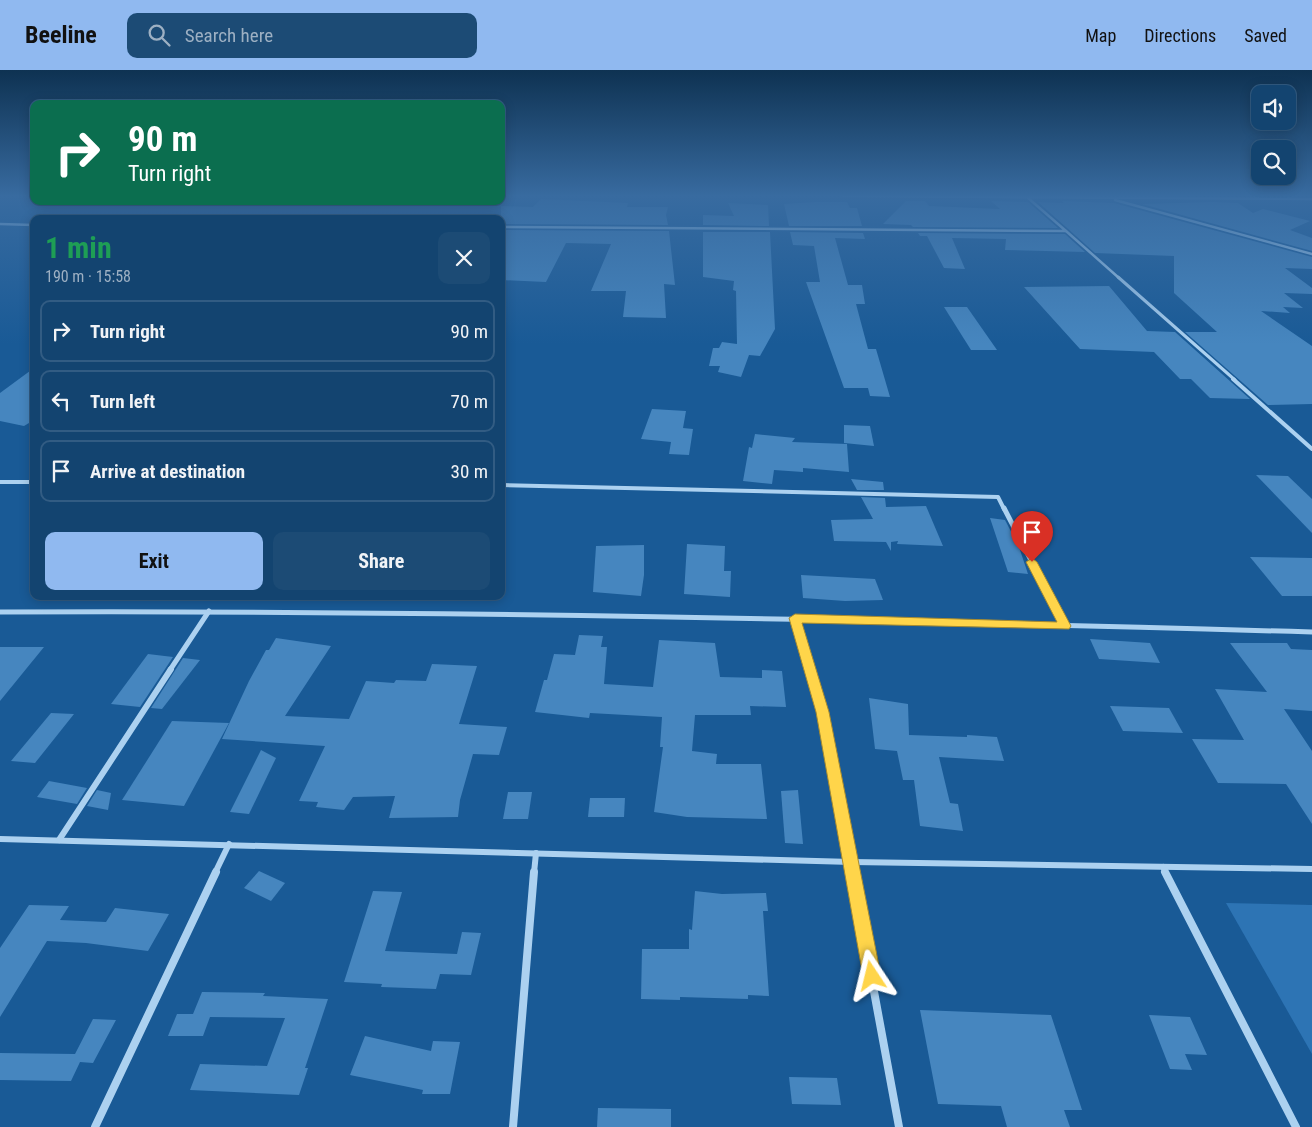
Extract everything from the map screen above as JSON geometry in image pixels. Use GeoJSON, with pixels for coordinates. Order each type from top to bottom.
{"type":"FeatureCollection","features":[{"type":"Feature","properties":{"kind":"street"},"geometry":{"type":"LineString","coordinates":[[1082,245],[1312,449]]}},
{"type":"Feature","properties":{"kind":"street"},"geometry":{"type":"LineString","coordinates":[[1280,245],[1312,254]]}},
{"type":"Feature","properties":{"kind":"street"},"geometry":{"type":"LineString","coordinates":[[0,482],[30,482]]}},
{"type":"Feature","properties":{"kind":"street"},"geometry":{"type":"LineString","coordinates":[[505,485],[998,497],[1065,626]]}},
{"type":"Feature","properties":{"kind":"street"},"geometry":{"type":"LineString","coordinates":[[0,612],[209,611],[795,618],[1312,632]]}},
{"type":"Feature","properties":{"kind":"street"},"geometry":{"type":"LineString","coordinates":[[59,840],[209,611]]}},
{"type":"Feature","properties":{"kind":"street"},"geometry":{"type":"LineString","coordinates":[[795,618],[823,712],[852,862],[899,1127]]}},
{"type":"Feature","properties":{"kind":"street"},"geometry":{"type":"LineString","coordinates":[[0,839],[852,862],[1312,869]]}},
{"type":"Feature","properties":{"kind":"street"},"geometry":{"type":"LineString","coordinates":[[95,1127],[229,844]]}},
{"type":"Feature","properties":{"kind":"street"},"geometry":{"type":"LineString","coordinates":[[513,1127],[536,853]]}},
{"type":"Feature","properties":{"kind":"street"},"geometry":{"type":"LineString","coordinates":[[1163,867],[1296,1127]]}},
{"type":"Feature","properties":{"kind":"shaded area"},"geometry":{"type":"Polygon","coordinates":[[[1226,903],[1312,905],[1312,1054],[1226,903]]]}},
{"type":"Feature","properties":{"kind":"building"},"geometry":{"type":"Polygon","coordinates":[[[505,245],[565,245],[546,282],[505,280],[505,245]]]}},
{"type":"Feature","properties":{"kind":"building"},"geometry":{"type":"Polygon","coordinates":[[[610,245],[671,245],[675,285],[664,284],[666,318],[623,317],[626,291],[591,291],[610,245]]]}},
{"type":"Feature","properties":{"kind":"building"},"geometry":{"type":"Polygon","coordinates":[[[703,245],[771,245],[775,329],[760,356],[749,355],[741,377],[718,372],[720,366],[709,366],[713,348],[719,348],[722,342],[737,344],[736,291],[733,290],[734,281],[703,277],[703,245]]]}},
{"type":"Feature","properties":{"kind":"building"},"geometry":{"type":"Polygon","coordinates":[[[800,245],[837,245],[848,285],[862,285],[865,304],[856,304],[868,349],[876,349],[890,397],[870,396],[868,388],[844,388],[806,282],[820,282],[814,246],[800,245]]]}},
{"type":"Feature","properties":{"kind":"building"},"geometry":{"type":"Polygon","coordinates":[[[932,245],[955,245],[965,269],[944,268],[932,245]]]}},
{"type":"Feature","properties":{"kind":"building"},"geometry":{"type":"Polygon","coordinates":[[[1005,245],[1078,245],[1085,252],[1005,250],[1005,245]]]}},
{"type":"Feature","properties":{"kind":"building"},"geometry":{"type":"Polygon","coordinates":[[[1086,245],[1269,245],[1312,257],[1312,269],[1285,268],[1312,288],[1312,294],[1284,293],[1303,308],[1283,307],[1290,313],[1261,311],[1312,346],[1312,404],[1268,405],[1185,332],[1217,332],[1174,293],[1174,256],[1095,253],[1086,245]]]}},
{"type":"Feature","properties":{"kind":"building"},"geometry":{"type":"Polygon","coordinates":[[[1291,245],[1312,245],[1312,251],[1291,245]]]}},
{"type":"Feature","properties":{"kind":"building"},"geometry":{"type":"Polygon","coordinates":[[[1109,286],[1147,331],[1175,332],[1250,399],[1210,398],[1191,379],[1180,379],[1154,352],[1080,349],[1024,287],[1109,286]]]}},
{"type":"Feature","properties":{"kind":"building"},"geometry":{"type":"Polygon","coordinates":[[[944,307],[967,307],[997,350],[971,350],[944,307]]]}},
{"type":"Feature","properties":{"kind":"building"},"geometry":{"type":"Polygon","coordinates":[[[30,371],[30,422],[24,426],[0,421],[0,393],[30,371]]]}},
{"type":"Feature","properties":{"kind":"building"},"geometry":{"type":"Polygon","coordinates":[[[652,409],[686,411],[683,428],[693,429],[689,455],[669,454],[671,442],[641,439],[652,409]]]}},
{"type":"Feature","properties":{"kind":"building"},"geometry":{"type":"Polygon","coordinates":[[[844,425],[870,426],[874,446],[844,443],[844,425]]]}},
{"type":"Feature","properties":{"kind":"building"},"geometry":{"type":"Polygon","coordinates":[[[755,434],[795,438],[792,442],[847,444],[849,472],[803,468],[803,472],[774,470],[772,484],[743,481],[749,447],[752,448],[755,434]]]}},
{"type":"Feature","properties":{"kind":"building"},"geometry":{"type":"Polygon","coordinates":[[[1256,475],[1288,476],[1312,499],[1312,533],[1256,475]]]}},
{"type":"Feature","properties":{"kind":"building"},"geometry":{"type":"Polygon","coordinates":[[[851,479],[883,482],[884,490],[857,490],[851,479]]]}},
{"type":"Feature","properties":{"kind":"building"},"geometry":{"type":"Polygon","coordinates":[[[861,497],[885,498],[886,507],[926,506],[943,546],[897,544],[898,541],[891,542],[891,551],[886,542],[834,541],[831,520],[873,519],[861,497]]]}},
{"type":"Feature","properties":{"kind":"building"},"geometry":{"type":"Polygon","coordinates":[[[990,518],[1005,520],[1019,547],[1028,574],[1008,572],[990,518]]]}},
{"type":"Feature","properties":{"kind":"building"},"geometry":{"type":"Polygon","coordinates":[[[687,544],[725,546],[724,571],[731,571],[730,597],[684,594],[687,544]]]}},
{"type":"Feature","properties":{"kind":"building"},"geometry":{"type":"Polygon","coordinates":[[[644,545],[644,575],[641,596],[593,592],[596,546],[644,545]]]}},
{"type":"Feature","properties":{"kind":"building"},"geometry":{"type":"Polygon","coordinates":[[[1250,557],[1312,558],[1312,596],[1282,596],[1250,557]]]}},
{"type":"Feature","properties":{"kind":"building"},"geometry":{"type":"Polygon","coordinates":[[[801,575],[875,579],[883,600],[845,601],[803,598],[801,575]]]}},
{"type":"Feature","properties":{"kind":"building"},"geometry":{"type":"Polygon","coordinates":[[[579,635],[603,636],[601,647],[607,647],[604,684],[653,687],[659,640],[715,643],[720,677],[762,678],[762,670],[782,671],[786,707],[750,706],[751,715],[695,715],[692,751],[717,754],[716,764],[761,764],[767,819],[687,817],[654,812],[663,747],[660,747],[662,717],[590,713],[589,718],[535,712],[554,654],[575,655],[579,635]]]}},
{"type":"Feature","properties":{"kind":"building"},"geometry":{"type":"Polygon","coordinates":[[[276,638],[331,646],[285,716],[349,719],[366,681],[394,683],[396,680],[426,681],[432,664],[477,666],[459,724],[507,727],[499,755],[473,754],[460,800],[458,817],[389,818],[395,796],[353,797],[344,810],[316,807],[318,802],[299,801],[325,746],[222,739],[249,681],[266,650],[269,650],[276,638]]]}},
{"type":"Feature","properties":{"kind":"building"},"geometry":{"type":"Polygon","coordinates":[[[1090,639],[1150,643],[1160,663],[1099,659],[1090,639]]]}},
{"type":"Feature","properties":{"kind":"building"},"geometry":{"type":"Polygon","coordinates":[[[1230,643],[1287,643],[1291,649],[1312,650],[1312,711],[1284,709],[1312,751],[1312,824],[1286,784],[1218,783],[1192,739],[1244,740],[1215,689],[1267,692],[1230,643]]]}},
{"type":"Feature","properties":{"kind":"building"},"geometry":{"type":"Polygon","coordinates":[[[0,647],[44,647],[0,701],[0,647]]]}},
{"type":"Feature","properties":{"kind":"building"},"geometry":{"type":"Polygon","coordinates":[[[148,654],[173,657],[140,707],[111,704],[148,654]]]}},
{"type":"Feature","properties":{"kind":"building"},"geometry":{"type":"Polygon","coordinates":[[[183,658],[200,660],[162,709],[151,708],[183,658]]]}},
{"type":"Feature","properties":{"kind":"building"},"geometry":{"type":"Polygon","coordinates":[[[869,698],[908,704],[909,735],[997,737],[1004,761],[939,757],[950,803],[958,804],[963,831],[920,826],[914,780],[903,780],[897,751],[875,749],[869,698]]]}},
{"type":"Feature","properties":{"kind":"building"},"geometry":{"type":"Polygon","coordinates":[[[1110,706],[1169,708],[1183,733],[1123,731],[1110,706]]]}},
{"type":"Feature","properties":{"kind":"building"},"geometry":{"type":"Polygon","coordinates":[[[51,713],[74,714],[35,763],[11,761],[51,713]]]}},
{"type":"Feature","properties":{"kind":"building"},"geometry":{"type":"Polygon","coordinates":[[[172,721],[229,723],[184,806],[122,800],[172,721]]]}},
{"type":"Feature","properties":{"kind":"building"},"geometry":{"type":"Polygon","coordinates":[[[261,750],[276,758],[249,814],[230,812],[261,750]]]}},
{"type":"Feature","properties":{"kind":"building"},"geometry":{"type":"Polygon","coordinates":[[[49,781],[87,788],[77,804],[37,797],[49,781]]]}},
{"type":"Feature","properties":{"kind":"building"},"geometry":{"type":"Polygon","coordinates":[[[97,790],[111,793],[108,810],[87,806],[97,790]]]}},
{"type":"Feature","properties":{"kind":"building"},"geometry":{"type":"Polygon","coordinates":[[[798,790],[803,844],[785,843],[781,791],[798,790]]]}},
{"type":"Feature","properties":{"kind":"building"},"geometry":{"type":"Polygon","coordinates":[[[508,792],[532,792],[528,819],[503,819],[508,792]]]}},
{"type":"Feature","properties":{"kind":"building"},"geometry":{"type":"Polygon","coordinates":[[[590,798],[625,798],[624,817],[588,817],[590,798]]]}},
{"type":"Feature","properties":{"kind":"building"},"geometry":{"type":"Polygon","coordinates":[[[259,871],[285,883],[271,901],[244,888],[259,871]]]}},
{"type":"Feature","properties":{"kind":"building"},"geometry":{"type":"Polygon","coordinates":[[[373,891],[402,892],[385,951],[457,954],[462,932],[481,933],[471,975],[440,974],[436,989],[381,987],[382,984],[344,982],[373,891]]]}},
{"type":"Feature","properties":{"kind":"building"},"geometry":{"type":"Polygon","coordinates":[[[695,891],[722,894],[766,893],[768,911],[763,911],[769,996],[748,995],[748,999],[680,997],[680,1000],[641,999],[642,949],[689,949],[689,929],[692,930],[695,891]]]}},
{"type":"Feature","properties":{"kind":"building"},"geometry":{"type":"Polygon","coordinates":[[[29,905],[69,906],[60,920],[106,922],[115,908],[169,914],[148,951],[86,943],[47,941],[0,1017],[0,948],[29,905]]]}},
{"type":"Feature","properties":{"kind":"building"},"geometry":{"type":"Polygon","coordinates":[[[202,992],[265,993],[263,996],[328,999],[305,1068],[308,1068],[299,1095],[190,1090],[200,1064],[267,1066],[285,1018],[210,1017],[203,1036],[168,1036],[177,1014],[193,1014],[202,992]]]}},
{"type":"Feature","properties":{"kind":"building"},"geometry":{"type":"Polygon","coordinates":[[[920,1010],[1051,1015],[1082,1110],[1064,1110],[1070,1127],[1007,1127],[1001,1106],[938,1104],[920,1010]]]}},
{"type":"Feature","properties":{"kind":"building"},"geometry":{"type":"Polygon","coordinates":[[[1149,1015],[1190,1017],[1207,1055],[1185,1054],[1192,1070],[1170,1069],[1149,1015]]]}},
{"type":"Feature","properties":{"kind":"building"},"geometry":{"type":"Polygon","coordinates":[[[93,1019],[116,1020],[93,1063],[80,1062],[71,1081],[0,1080],[0,1053],[75,1054],[93,1019]]]}},
{"type":"Feature","properties":{"kind":"building"},"geometry":{"type":"Polygon","coordinates":[[[365,1036],[431,1051],[433,1041],[460,1042],[450,1094],[422,1094],[423,1090],[350,1075],[365,1036]]]}},
{"type":"Feature","properties":{"kind":"building"},"geometry":{"type":"Polygon","coordinates":[[[789,1077],[837,1078],[841,1105],[792,1104],[789,1077]]]}},
{"type":"Feature","properties":{"kind":"building"},"geometry":{"type":"Polygon","coordinates":[[[598,1108],[671,1109],[671,1127],[597,1127],[598,1108]]]}},
{"type":"Feature","properties":{"kind":"route"},"geometry":{"type":"LineString","coordinates":[[872,976],[823,712],[795,618],[1065,626],[1032,562]]}}]}
